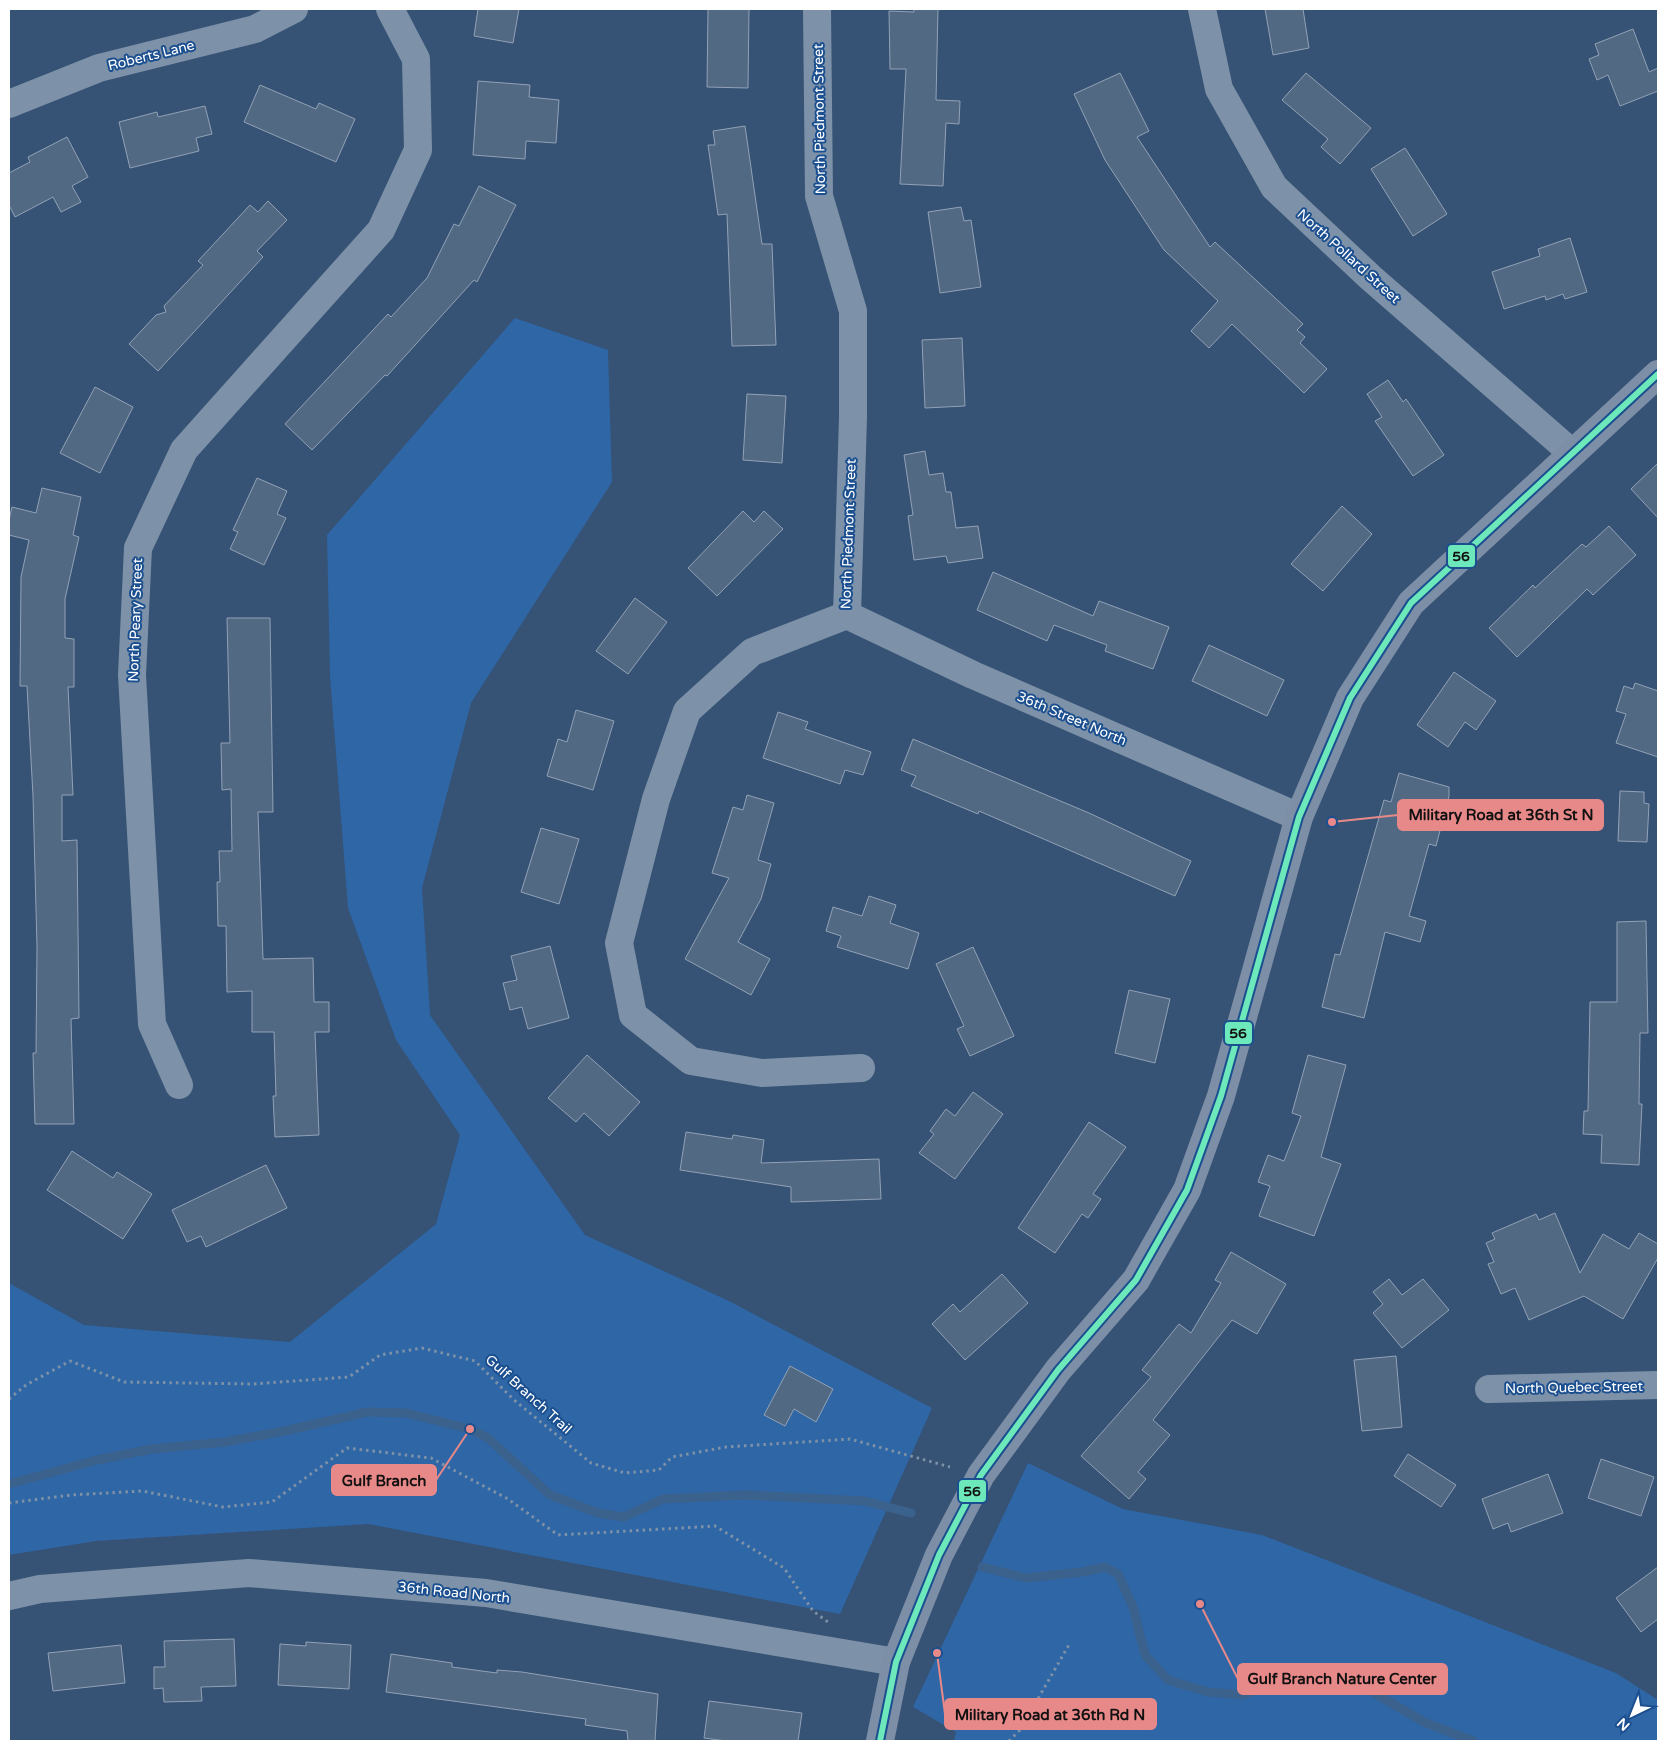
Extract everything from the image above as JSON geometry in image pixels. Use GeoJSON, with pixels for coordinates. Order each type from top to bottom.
{"type":"FeatureCollection","features":[{"type":"Feature","properties":{"kind":"main road"},"geometry":{"type":"LineString","coordinates":[[880,1741],[896,1662],[939,1555],[981,1475],[1058,1370],[1136,1280],[1187,1190],[1221,1096],[1299,817],[1350,698],[1412,603],[1571,452],[1658,374]]}},
{"type":"Feature","properties":{"kind":"street","name":"Roberts Lane"},"geometry":{"type":"LineString","coordinates":[[9,104],[99,68],[255,29],[294,9]]}},
{"type":"Feature","properties":{"kind":"street","name":"North Peary Street"},"geometry":{"type":"LineString","coordinates":[[179,1085],[152,1024],[132,675],[138,548],[184,450],[381,230],[418,150],[416,59],[390,9]]}},
{"type":"Feature","properties":{"kind":"street","name":"North Piedmont Street"},"geometry":{"type":"LineString","coordinates":[[817,9],[819,196],[853,311],[853,418],[847,615],[752,652],[687,710],[656,799],[619,944],[633,1014],[692,1061],[762,1073],[861,1068]]}},
{"type":"Feature","properties":{"kind":"street","name":"North Pollard Street"},"geometry":{"type":"LineString","coordinates":[[1202,9],[1219,89],[1274,188],[1371,278],[1571,452]]}},
{"type":"Feature","properties":{"kind":"street","name":"36th Street North"},"geometry":{"type":"LineString","coordinates":[[847,615],[973,676],[1299,817]]}},
{"type":"Feature","properties":{"kind":"street","name":"North Quebec Street"},"geometry":{"type":"LineString","coordinates":[[1489,1389],[1658,1384]]}},
{"type":"Feature","properties":{"kind":"street","name":"36th Road North"},"geometry":{"type":"LineString","coordinates":[[9,1596],[40,1589],[249,1573],[486,1593],[896,1662]]}},
{"type":"Feature","properties":{"kind":"path","name":"Gulf Branch Trail"},"geometry":{"type":"LineString","coordinates":[[9,1399],[26,1385],[70,1361],[124,1382],[253,1384],[349,1377],[380,1355],[422,1348],[475,1361],[514,1400],[591,1463],[625,1474],[658,1470],[672,1457],[726,1447],[850,1439],[950,1467]]}},
{"type":"Feature","properties":{"kind":"path"},"geometry":{"type":"LineString","coordinates":[[9,1503],[72,1495],[142,1491],[223,1507],[272,1502],[347,1448],[431,1458],[508,1499],[558,1535],[715,1526],[784,1568],[814,1611]]}},
{"type":"Feature","properties":{"kind":"path"},"geometry":{"type":"LineString","coordinates":[[1009,1741],[1020,1730],[1070,1643]]}},
{"type":"Feature","properties":{"kind":"shaded area"},"geometry":{"type":"Polygon","coordinates":[[[515,318],[608,350],[612,482],[471,703],[422,888],[430,1015],[585,1235],[729,1301],[932,1408],[840,1614],[368,1524],[96,1541],[9,1555],[9,1283],[84,1325],[290,1342],[436,1224],[460,1135],[396,1040],[348,908],[330,676],[327,535],[515,318]]]}},
{"type":"Feature","properties":{"kind":"shaded area"},"geometry":{"type":"Polygon","coordinates":[[[1028,1463],[1123,1509],[1262,1535],[1616,1673],[1658,1700],[1658,1741],[954,1741],[956,1732],[913,1707],[1028,1463]]]}},
{"type":"Feature","properties":{"kind":"building"},"geometry":{"type":"Polygon","coordinates":[[[478,9],[519,9],[513,43],[474,36],[478,9]]]}},
{"type":"Feature","properties":{"kind":"building"},"geometry":{"type":"Polygon","coordinates":[[[708,9],[749,9],[748,88],[707,87],[708,9]]]}},
{"type":"Feature","properties":{"kind":"building"},"geometry":{"type":"Polygon","coordinates":[[[914,9],[938,9],[936,100],[960,101],[959,124],[946,123],[943,186],[900,184],[906,69],[890,69],[889,11],[914,12],[914,9]]]}},
{"type":"Feature","properties":{"kind":"building"},"geometry":{"type":"Polygon","coordinates":[[[1265,9],[1303,9],[1309,48],[1273,55],[1265,9]]]}},
{"type":"Feature","properties":{"kind":"building"},"geometry":{"type":"Polygon","coordinates":[[[1633,29],[1649,72],[1658,68],[1658,91],[1620,106],[1608,75],[1597,80],[1589,59],[1599,55],[1595,44],[1633,29]]]}},
{"type":"Feature","properties":{"kind":"building"},"geometry":{"type":"Polygon","coordinates":[[[1120,73],[1149,131],[1137,137],[1210,247],[1215,242],[1303,324],[1297,330],[1305,337],[1300,343],[1327,369],[1304,393],[1232,324],[1209,348],[1191,331],[1218,301],[1164,250],[1105,160],[1074,94],[1120,73]]]}},
{"type":"Feature","properties":{"kind":"building"},"geometry":{"type":"Polygon","coordinates":[[[1306,73],[1371,128],[1340,164],[1321,147],[1328,139],[1282,100],[1306,73]]]}},
{"type":"Feature","properties":{"kind":"building"},"geometry":{"type":"Polygon","coordinates":[[[478,81],[530,85],[529,97],[559,100],[556,143],[526,141],[525,159],[473,155],[478,81]]]}},
{"type":"Feature","properties":{"kind":"building"},"geometry":{"type":"Polygon","coordinates":[[[260,85],[316,109],[319,103],[355,119],[336,162],[244,122],[260,85]]]}},
{"type":"Feature","properties":{"kind":"building"},"geometry":{"type":"Polygon","coordinates":[[[205,106],[212,134],[196,138],[199,151],[130,168],[119,122],[157,112],[158,117],[205,106]]]}},
{"type":"Feature","properties":{"kind":"building"},"geometry":{"type":"Polygon","coordinates":[[[745,126],[762,244],[772,244],[776,345],[732,346],[727,214],[718,215],[708,145],[715,145],[713,131],[745,126]]]}},
{"type":"Feature","properties":{"kind":"building"},"geometry":{"type":"Polygon","coordinates":[[[67,137],[88,177],[72,186],[81,202],[61,212],[53,197],[15,217],[9,205],[9,173],[30,162],[28,157],[67,137]]]}},
{"type":"Feature","properties":{"kind":"building"},"geometry":{"type":"Polygon","coordinates":[[[1405,148],[1447,214],[1413,236],[1371,169],[1405,148]]]}},
{"type":"Feature","properties":{"kind":"building"},"geometry":{"type":"Polygon","coordinates":[[[479,186],[516,205],[477,282],[474,280],[387,376],[385,375],[312,450],[285,424],[388,314],[391,317],[427,278],[454,224],[459,226],[479,186]]]}},
{"type":"Feature","properties":{"kind":"building"},"geometry":{"type":"Polygon","coordinates":[[[268,201],[287,220],[257,251],[263,257],[158,371],[129,344],[156,315],[166,312],[164,306],[203,265],[198,261],[250,205],[258,212],[268,201]]]}},
{"type":"Feature","properties":{"kind":"building"},"geometry":{"type":"Polygon","coordinates":[[[961,207],[964,221],[971,220],[981,287],[940,293],[928,212],[961,207]]]}},
{"type":"Feature","properties":{"kind":"building"},"geometry":{"type":"Polygon","coordinates":[[[1570,238],[1587,292],[1565,299],[1563,294],[1546,300],[1545,296],[1504,309],[1492,272],[1540,256],[1538,249],[1570,238]]]}},
{"type":"Feature","properties":{"kind":"building"},"geometry":{"type":"Polygon","coordinates":[[[962,338],[965,406],[925,408],[922,340],[962,338]]]}},
{"type":"Feature","properties":{"kind":"building"},"geometry":{"type":"Polygon","coordinates":[[[1388,380],[1403,402],[1406,399],[1444,455],[1413,476],[1375,421],[1382,417],[1367,394],[1388,380]]]}},
{"type":"Feature","properties":{"kind":"building"},"geometry":{"type":"Polygon","coordinates":[[[95,387],[133,407],[100,473],[60,453],[95,387]]]}},
{"type":"Feature","properties":{"kind":"building"},"geometry":{"type":"Polygon","coordinates":[[[747,394],[786,396],[782,463],[743,460],[747,394]]]}},
{"type":"Feature","properties":{"kind":"building"},"geometry":{"type":"Polygon","coordinates":[[[925,451],[929,475],[943,473],[946,492],[951,492],[956,528],[978,526],[983,558],[948,563],[946,556],[914,560],[908,516],[913,515],[904,455],[925,451]]]}},
{"type":"Feature","properties":{"kind":"building"},"geometry":{"type":"Polygon","coordinates":[[[1658,463],[1658,518],[1631,489],[1658,463]]]}},
{"type":"Feature","properties":{"kind":"building"},"geometry":{"type":"Polygon","coordinates":[[[257,478],[287,491],[277,514],[286,518],[264,565],[230,549],[238,532],[233,530],[257,478]]]}},
{"type":"Feature","properties":{"kind":"building"},"geometry":{"type":"Polygon","coordinates":[[[42,488],[81,497],[73,535],[79,537],[65,599],[65,638],[74,639],[74,687],[68,687],[73,795],[62,795],[62,841],[77,840],[79,1018],[71,1019],[74,1124],[35,1124],[33,1053],[36,1053],[37,947],[33,796],[27,686],[20,686],[21,577],[29,540],[9,535],[9,520],[12,507],[36,513],[42,488]]]}},
{"type":"Feature","properties":{"kind":"building"},"geometry":{"type":"Polygon","coordinates":[[[1342,506],[1372,534],[1323,591],[1291,564],[1342,506]]]}},
{"type":"Feature","properties":{"kind":"building"},"geometry":{"type":"Polygon","coordinates":[[[743,511],[754,522],[764,511],[783,529],[717,596],[688,568],[743,511]]]}},
{"type":"Feature","properties":{"kind":"building"},"geometry":{"type":"Polygon","coordinates":[[[1609,526],[1636,555],[1593,595],[1587,589],[1517,657],[1489,628],[1533,585],[1535,588],[1582,544],[1586,547],[1609,526]]]}},
{"type":"Feature","properties":{"kind":"building"},"geometry":{"type":"Polygon","coordinates":[[[993,572],[1093,616],[1099,601],[1169,627],[1153,669],[1105,651],[1107,645],[1054,625],[1047,641],[977,610],[993,572]]]}},
{"type":"Feature","properties":{"kind":"building"},"geometry":{"type":"Polygon","coordinates":[[[635,598],[667,622],[628,674],[596,651],[635,598]]]}},
{"type":"Feature","properties":{"kind":"building"},"geometry":{"type":"Polygon","coordinates":[[[227,618],[270,618],[273,812],[258,812],[263,959],[313,958],[314,1002],[329,1002],[329,1032],[315,1032],[319,1135],[275,1137],[273,1096],[276,1096],[274,1032],[252,1032],[252,991],[227,992],[226,926],[218,926],[217,882],[220,882],[219,851],[232,851],[231,789],[222,790],[221,743],[230,743],[227,618]]]}},
{"type":"Feature","properties":{"kind":"building"},"geometry":{"type":"Polygon","coordinates":[[[1209,645],[1284,680],[1267,716],[1192,681],[1209,645]]]}},
{"type":"Feature","properties":{"kind":"building"},"geometry":{"type":"Polygon","coordinates":[[[1454,672],[1496,701],[1476,730],[1465,722],[1448,747],[1417,725],[1454,672]]]}},
{"type":"Feature","properties":{"kind":"building"},"geometry":{"type":"Polygon","coordinates":[[[1635,683],[1658,691],[1658,757],[1616,743],[1626,714],[1616,711],[1624,686],[1633,689],[1635,683]]]}},
{"type":"Feature","properties":{"kind":"building"},"geometry":{"type":"Polygon","coordinates":[[[576,710],[614,721],[593,790],[547,776],[558,739],[567,742],[576,710]]]}},
{"type":"Feature","properties":{"kind":"building"},"geometry":{"type":"Polygon","coordinates":[[[778,712],[808,722],[805,729],[871,752],[863,775],[845,770],[840,784],[763,758],[778,712]]]}},
{"type":"Feature","properties":{"kind":"building"},"geometry":{"type":"Polygon","coordinates":[[[913,739],[1089,813],[1191,861],[1175,896],[979,811],[978,814],[911,786],[916,776],[901,770],[913,739]]]}},
{"type":"Feature","properties":{"kind":"building"},"geometry":{"type":"Polygon","coordinates":[[[1399,773],[1449,787],[1449,796],[1436,846],[1429,844],[1409,916],[1426,921],[1420,942],[1385,932],[1364,1018],[1322,1007],[1335,954],[1340,955],[1384,800],[1391,802],[1399,773]]]}},
{"type":"Feature","properties":{"kind":"building"},"geometry":{"type":"Polygon","coordinates":[[[1620,791],[1644,792],[1644,803],[1649,804],[1647,842],[1618,841],[1620,791]]]}},
{"type":"Feature","properties":{"kind":"building"},"geometry":{"type":"Polygon","coordinates":[[[747,795],[774,803],[758,860],[771,864],[761,899],[738,942],[770,959],[751,995],[685,959],[729,878],[712,873],[733,807],[743,810],[747,795]]]}},
{"type":"Feature","properties":{"kind":"building"},"geometry":{"type":"Polygon","coordinates":[[[541,828],[579,839],[559,904],[521,892],[541,828]]]}},
{"type":"Feature","properties":{"kind":"building"},"geometry":{"type":"Polygon","coordinates":[[[869,896],[896,905],[890,923],[919,933],[908,969],[837,947],[841,936],[826,931],[833,907],[862,916],[869,896]]]}},
{"type":"Feature","properties":{"kind":"building"},"geometry":{"type":"Polygon","coordinates":[[[1646,921],[1648,1033],[1640,1033],[1639,1104],[1642,1104],[1639,1165],[1601,1163],[1602,1135],[1583,1134],[1584,1111],[1588,1111],[1590,1002],[1617,1002],[1617,922],[1646,921]]]}},
{"type":"Feature","properties":{"kind":"building"},"geometry":{"type":"Polygon","coordinates":[[[550,946],[569,1018],[528,1029],[522,1007],[510,1010],[503,983],[517,980],[511,956],[550,946]]]}},
{"type":"Feature","properties":{"kind":"building"},"geometry":{"type":"Polygon","coordinates":[[[973,947],[1014,1036],[970,1056],[957,1029],[964,1026],[936,964],[973,947]]]}},
{"type":"Feature","properties":{"kind":"building"},"geometry":{"type":"Polygon","coordinates":[[[1129,990],[1170,999],[1155,1063],[1115,1053],[1129,990]]]}},
{"type":"Feature","properties":{"kind":"building"},"geometry":{"type":"Polygon","coordinates":[[[587,1055],[640,1102],[609,1136],[584,1113],[576,1122],[548,1098],[587,1055]]]}},
{"type":"Feature","properties":{"kind":"building"},"geometry":{"type":"Polygon","coordinates":[[[1308,1055],[1346,1065],[1321,1157],[1341,1164],[1314,1236],[1259,1216],[1270,1186],[1258,1182],[1268,1155],[1284,1161],[1301,1116],[1292,1113],[1308,1055]]]}},
{"type":"Feature","properties":{"kind":"building"},"geometry":{"type":"Polygon","coordinates":[[[973,1092],[1003,1114],[955,1179],[919,1153],[934,1134],[930,1131],[946,1109],[955,1116],[973,1092]]]}},
{"type":"Feature","properties":{"kind":"building"},"geometry":{"type":"Polygon","coordinates":[[[1089,1122],[1126,1147],[1093,1194],[1101,1199],[1088,1218],[1082,1214],[1055,1253],[1018,1228],[1089,1122]]]}},
{"type":"Feature","properties":{"kind":"building"},"geometry":{"type":"Polygon","coordinates":[[[686,1132],[732,1139],[733,1135],[764,1140],[761,1163],[879,1159],[881,1199],[791,1202],[791,1187],[680,1170],[686,1132]]]}},
{"type":"Feature","properties":{"kind":"building"},"geometry":{"type":"Polygon","coordinates":[[[72,1151],[113,1178],[117,1172],[152,1194],[123,1239],[47,1190],[72,1151]]]}},
{"type":"Feature","properties":{"kind":"building"},"geometry":{"type":"Polygon","coordinates":[[[266,1165],[287,1208],[206,1247],[201,1236],[187,1242],[172,1210],[266,1165]]]}},
{"type":"Feature","properties":{"kind":"building"},"geometry":{"type":"Polygon","coordinates":[[[1555,1213],[1580,1273],[1603,1234],[1629,1249],[1639,1233],[1658,1244],[1658,1258],[1623,1319],[1584,1296],[1529,1320],[1515,1288],[1501,1294],[1488,1264],[1494,1262],[1486,1243],[1495,1239],[1492,1233],[1536,1214],[1539,1220],[1555,1213]]]}},
{"type":"Feature","properties":{"kind":"building"},"geometry":{"type":"Polygon","coordinates":[[[1231,1252],[1286,1284],[1257,1334],[1232,1320],[1153,1420],[1170,1435],[1138,1472],[1146,1479],[1129,1499],[1081,1456],[1151,1377],[1142,1370],[1179,1324],[1191,1333],[1221,1283],[1215,1280],[1231,1252]]]}},
{"type":"Feature","properties":{"kind":"building"},"geometry":{"type":"Polygon","coordinates":[[[1002,1274],[1028,1303],[965,1360],[932,1324],[953,1304],[960,1312],[1002,1274]]]}},
{"type":"Feature","properties":{"kind":"building"},"geometry":{"type":"Polygon","coordinates":[[[1389,1279],[1402,1295],[1423,1279],[1449,1310],[1402,1348],[1373,1313],[1383,1304],[1373,1292],[1389,1279]]]}},
{"type":"Feature","properties":{"kind":"building"},"geometry":{"type":"Polygon","coordinates":[[[1396,1356],[1402,1427],[1362,1431],[1354,1360],[1396,1356]]]}},
{"type":"Feature","properties":{"kind":"building"},"geometry":{"type":"Polygon","coordinates":[[[790,1366],[833,1389],[816,1422],[794,1409],[785,1426],[764,1415],[790,1366]]]}},
{"type":"Feature","properties":{"kind":"building"},"geometry":{"type":"Polygon","coordinates":[[[1408,1454],[1456,1485],[1441,1507],[1394,1476],[1408,1454]]]}},
{"type":"Feature","properties":{"kind":"building"},"geometry":{"type":"Polygon","coordinates":[[[1601,1459],[1654,1477],[1641,1516],[1588,1498],[1601,1459]]]}},
{"type":"Feature","properties":{"kind":"building"},"geometry":{"type":"Polygon","coordinates":[[[1548,1474],[1563,1513],[1511,1532],[1508,1523],[1493,1529],[1482,1499],[1548,1474]]]}},
{"type":"Feature","properties":{"kind":"building"},"geometry":{"type":"Polygon","coordinates":[[[1658,1567],[1658,1619],[1641,1632],[1616,1598],[1658,1567]]]}},
{"type":"Feature","properties":{"kind":"building"},"geometry":{"type":"Polygon","coordinates":[[[234,1639],[236,1686],[201,1687],[202,1701],[164,1702],[163,1688],[154,1689],[154,1667],[165,1667],[164,1641],[234,1639]]]}},
{"type":"Feature","properties":{"kind":"building"},"geometry":{"type":"Polygon","coordinates":[[[306,1642],[351,1645],[349,1689],[278,1685],[280,1644],[306,1646],[306,1642]]]}},
{"type":"Feature","properties":{"kind":"building"},"geometry":{"type":"Polygon","coordinates":[[[121,1645],[125,1683],[53,1691],[48,1653],[121,1645]]]}},
{"type":"Feature","properties":{"kind":"building"},"geometry":{"type":"Polygon","coordinates":[[[391,1654],[452,1663],[452,1667],[497,1673],[497,1670],[522,1672],[658,1694],[655,1741],[628,1741],[627,1731],[585,1725],[586,1719],[386,1692],[391,1654]]]}},
{"type":"Feature","properties":{"kind":"building"},"geometry":{"type":"Polygon","coordinates":[[[709,1701],[802,1713],[798,1741],[726,1741],[704,1738],[709,1701]]]}},
{"type":"Feature","properties":{"kind":"waterway"},"geometry":{"type":"LineString","coordinates":[[9,1484],[97,1460],[152,1449],[225,1442],[367,1412],[406,1413],[470,1429],[488,1438],[550,1495],[598,1513],[624,1517],[663,1499],[746,1495],[865,1501],[911,1513]]}},
{"type":"Feature","properties":{"kind":"waterway"},"geometry":{"type":"LineString","coordinates":[[982,1567],[1026,1578],[1082,1572],[1105,1567],[1118,1574],[1133,1607],[1145,1655],[1168,1680],[1208,1692],[1243,1695],[1319,1667],[1371,1691],[1424,1722],[1473,1741]]}},
{"type":"Feature","properties":{"kind":"transit line","name":"56"},"geometry":{"type":"LineString","coordinates":[[880,1741],[896,1662],[939,1555],[981,1475],[1058,1370],[1136,1280],[1187,1190],[1221,1096],[1299,817],[1350,698],[1411,603],[1658,374]]}},
{"type":"Feature","properties":{"kind":"place","name":"Military Road at 36th St N"},"geometry":{"type":"Point","coordinates":[1332,822]}},
{"type":"Feature","properties":{"kind":"place","name":"Gulf Branch"},"geometry":{"type":"Point","coordinates":[470,1429]}},
{"type":"Feature","properties":{"kind":"place","name":"Gulf Branch Nature Center"},"geometry":{"type":"Point","coordinates":[1200,1604]}},
{"type":"Feature","properties":{"kind":"place","name":"Military Road at 36th Rd N"},"geometry":{"type":"Point","coordinates":[937,1653]}}]}
